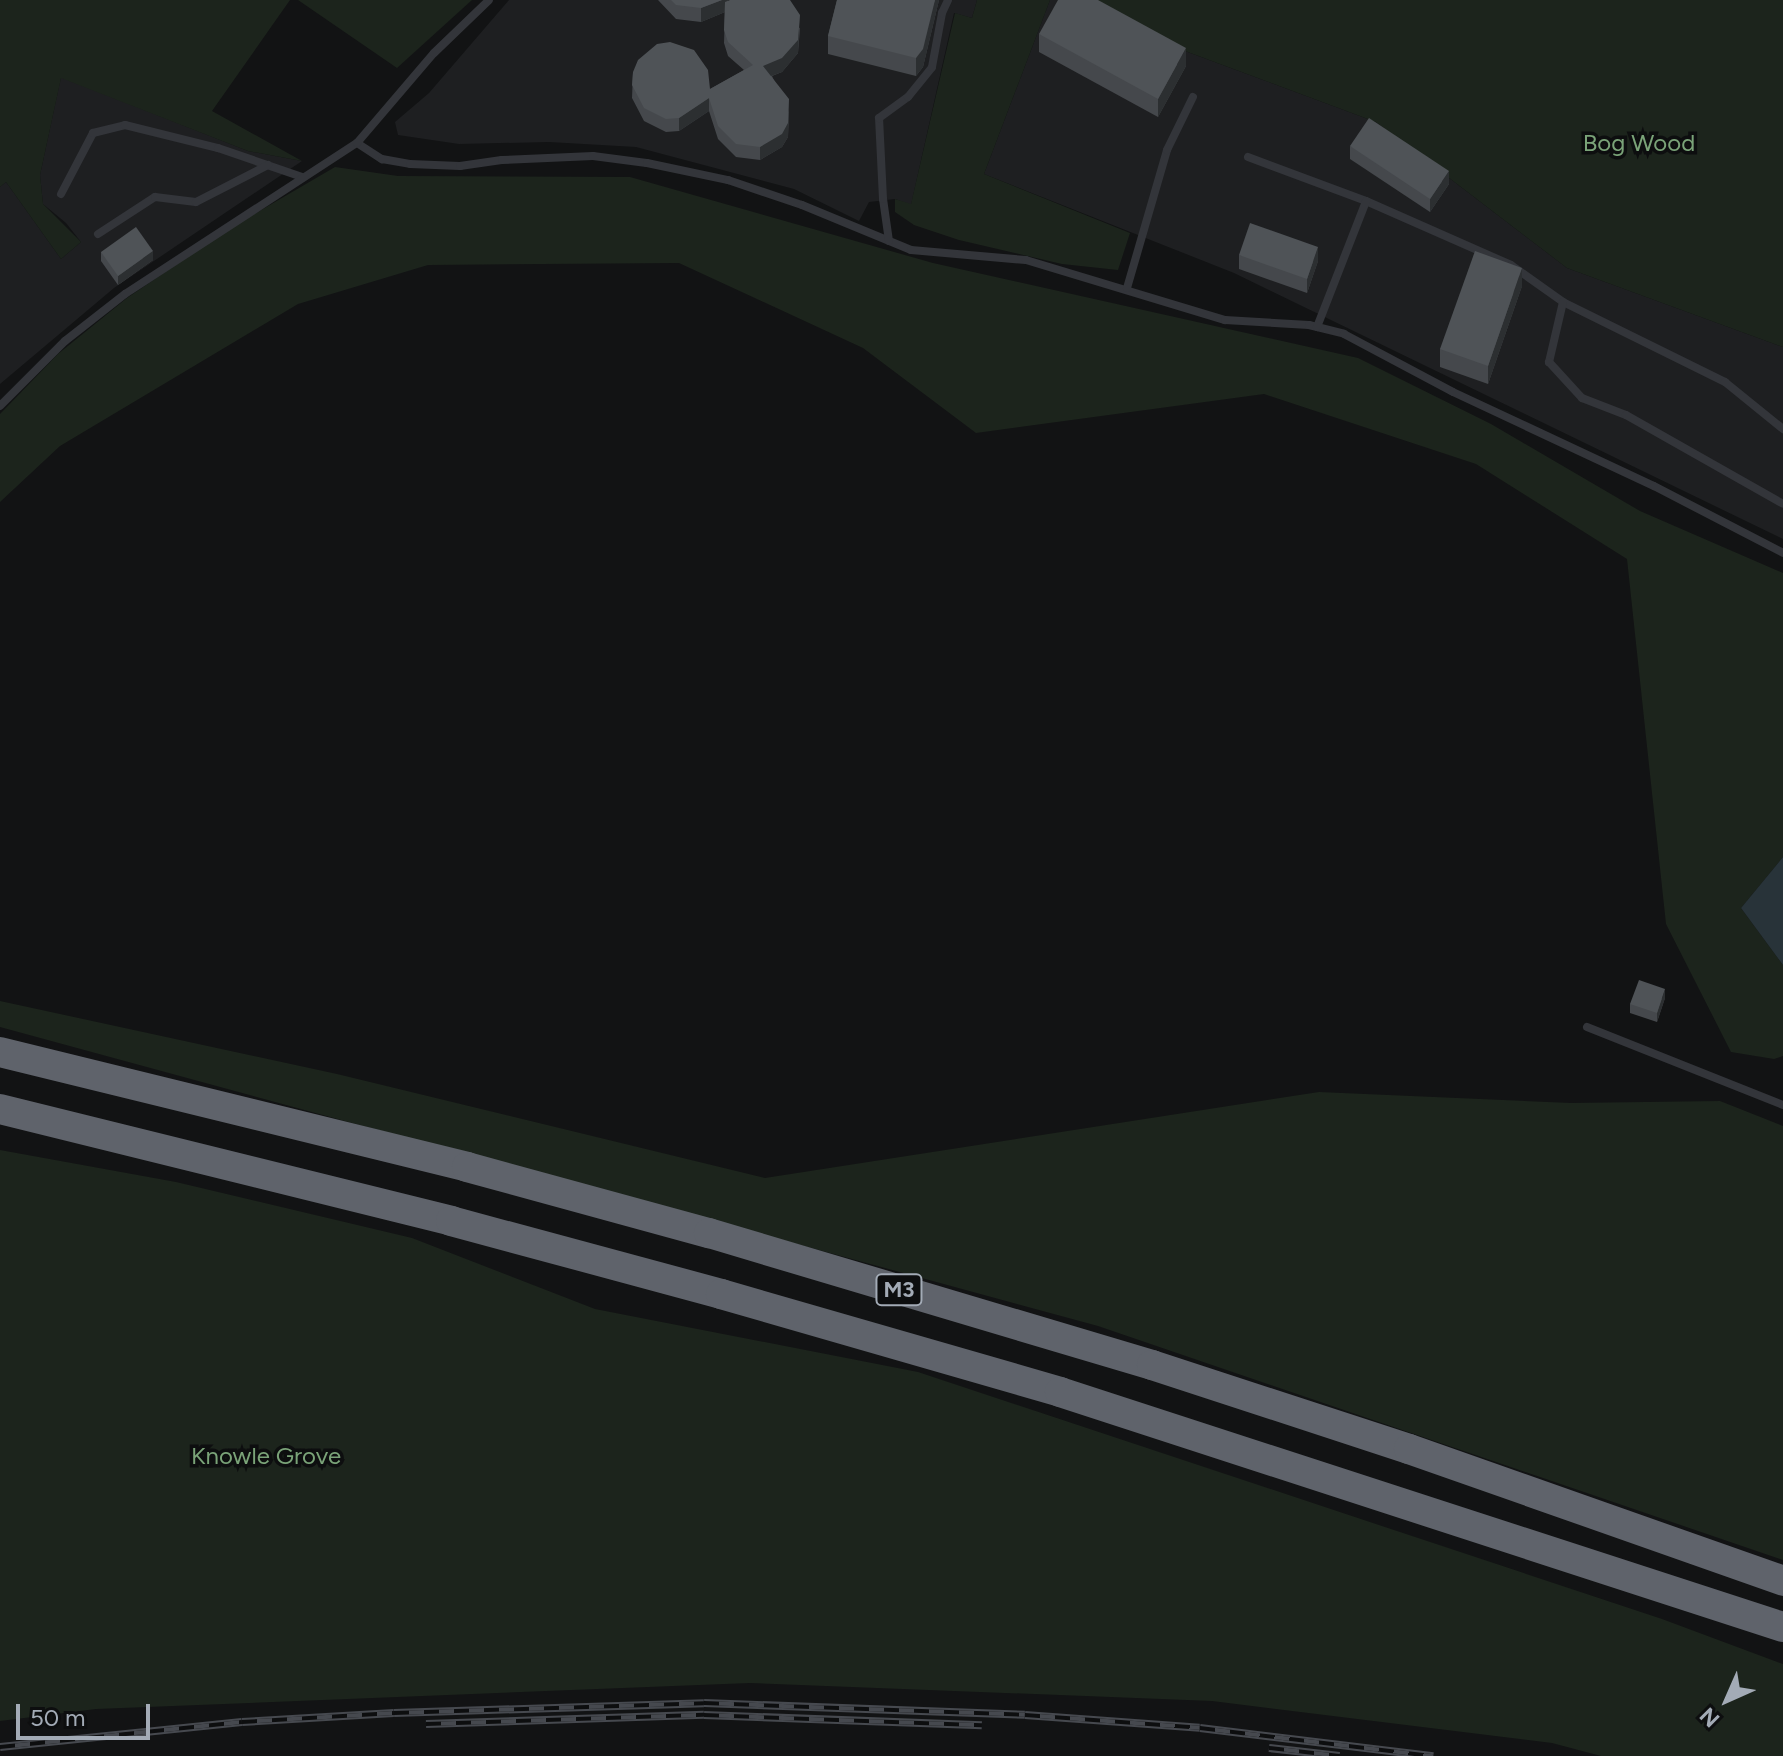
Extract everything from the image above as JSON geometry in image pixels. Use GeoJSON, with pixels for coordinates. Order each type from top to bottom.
{"type":"FeatureCollection","features":[{"type":"Feature","properties":{"kind":"highway","name":"M3"},"geometry":{"type":"LineString","coordinates":[[0,1052],[467,1167],[709,1233],[1152,1365],[1409,1449],[1783,1581]]}},
{"type":"Feature","properties":{"kind":"highway","name":"M3"},"geometry":{"type":"LineString","coordinates":[[0,1109],[435,1217],[736,1298],[1060,1392],[1783,1627]]}},
{"type":"Feature","properties":{"kind":"lane"},"geometry":{"type":"LineString","coordinates":[[0,406],[65,341],[125,294],[357,143],[434,53],[489,0]]}},
{"type":"Feature","properties":{"kind":"lane"},"geometry":{"type":"LineString","coordinates":[[889,241],[883,199],[879,118],[908,97],[932,67],[942,13],[948,0]]}},
{"type":"Feature","properties":{"kind":"lane"},"geometry":{"type":"LineString","coordinates":[[1127,288],[1167,150],[1193,97]]}},
{"type":"Feature","properties":{"kind":"lane"},"geometry":{"type":"LineString","coordinates":[[61,194],[93,133],[125,125],[218,148],[302,177]]}},
{"type":"Feature","properties":{"kind":"lane"},"geometry":{"type":"LineString","coordinates":[[357,143],[382,159],[410,164],[460,166],[502,160],[593,156],[647,163],[728,180],[802,205],[911,250],[1026,260],[1225,320],[1317,327],[1374,347],[1453,392],[1654,486],[1783,553]]}},
{"type":"Feature","properties":{"kind":"lane"},"geometry":{"type":"LineString","coordinates":[[1248,157],[1366,201],[1511,265],[1563,302],[1725,382],[1783,429]]}},
{"type":"Feature","properties":{"kind":"lane"},"geometry":{"type":"LineString","coordinates":[[98,234],[155,197],[196,202],[268,165]]}},
{"type":"Feature","properties":{"kind":"lane"},"geometry":{"type":"LineString","coordinates":[[1317,327],[1366,201]]}},
{"type":"Feature","properties":{"kind":"lane"},"geometry":{"type":"LineString","coordinates":[[1563,302],[1549,362],[1582,398],[1626,415],[1783,504]]}},
{"type":"Feature","properties":{"kind":"lane"},"geometry":{"type":"LineString","coordinates":[[1587,1027],[1783,1105]]}},
{"type":"Feature","properties":{"kind":"shaded area"},"geometry":{"type":"Polygon","coordinates":[[[509,0],[977,0],[972,18],[954,13],[911,205],[895,199],[869,202],[859,221],[794,189],[636,147],[549,142],[459,144],[398,135],[395,122],[429,93],[509,0]]]}},
{"type":"Feature","properties":{"kind":"shaded area"},"geometry":{"type":"Polygon","coordinates":[[[1050,0],[1095,0],[1185,51],[1376,122],[1567,268],[1783,347],[1783,539],[1234,273],[984,174],[1050,0]]]}},
{"type":"Feature","properties":{"kind":"shaded area"},"geometry":{"type":"Polygon","coordinates":[[[61,77],[248,151],[302,161],[114,288],[0,384],[0,187],[6,182],[61,259],[81,242],[66,223],[43,204],[40,175],[61,77]]]}},
{"type":"Feature","properties":{"kind":"shaded area"},"geometry":{"type":"Polygon","coordinates":[[[1783,857],[1783,965],[1741,908],[1783,857]]]}},
{"type":"Feature","properties":{"kind":"green space"},"geometry":{"type":"Polygon","coordinates":[[[0,0],[290,0],[212,111],[302,161],[248,151],[61,78],[40,175],[43,204],[81,242],[61,259],[6,182],[0,187],[0,0]]]}},
{"type":"Feature","properties":{"kind":"green space"},"geometry":{"type":"Polygon","coordinates":[[[298,0],[472,0],[397,68],[298,0]]]}},
{"type":"Feature","properties":{"kind":"green space"},"geometry":{"type":"Polygon","coordinates":[[[977,0],[1050,0],[984,174],[1130,233],[1118,270],[1062,264],[959,240],[914,225],[895,212],[895,199],[911,204],[955,13],[972,18],[977,0]]]}},
{"type":"Feature","properties":{"kind":"green space","name":"Bog Wood"},"geometry":{"type":"Polygon","coordinates":[[[1095,0],[1783,0],[1783,347],[1567,268],[1376,122],[1185,51],[1095,0]]]}},
{"type":"Feature","properties":{"kind":"green space"},"geometry":{"type":"Polygon","coordinates":[[[335,167],[398,176],[630,177],[933,263],[1358,358],[1491,424],[1640,511],[1783,573],[1783,857],[1741,908],[1783,965],[1783,1056],[1774,1059],[1731,1052],[1666,924],[1627,559],[1476,464],[1264,394],[976,433],[863,348],[679,263],[428,265],[298,304],[60,446],[0,502],[0,414],[58,354],[127,298],[232,227],[335,167]]]}},
{"type":"Feature","properties":{"kind":"green space"},"geometry":{"type":"Polygon","coordinates":[[[0,1001],[337,1074],[765,1178],[1319,1092],[1571,1103],[1720,1101],[1783,1126],[1783,1560],[1098,1326],[0,1027],[0,1001]]]}},
{"type":"Feature","properties":{"kind":"green space","name":"Knowle Grove"},"geometry":{"type":"Polygon","coordinates":[[[0,1150],[176,1182],[412,1238],[595,1309],[918,1372],[1662,1619],[1783,1664],[1783,1756],[1601,1756],[1552,1743],[1212,1701],[750,1683],[96,1709],[0,1721],[0,1150]]]}},
{"type":"Feature","properties":{"kind":"building"},"geometry":{"type":"Polygon","coordinates":[[[671,0],[722,0],[701,8],[676,5],[671,0]]]}},
{"type":"Feature","properties":{"kind":"building"},"geometry":{"type":"Polygon","coordinates":[[[790,0],[800,15],[798,40],[782,58],[763,66],[789,99],[788,123],[782,134],[760,147],[736,144],[718,126],[709,98],[679,118],[666,119],[644,108],[632,85],[638,60],[657,44],[670,42],[694,50],[708,70],[710,89],[753,65],[728,42],[724,30],[725,2],[790,0]]]}},
{"type":"Feature","properties":{"kind":"building"},"geometry":{"type":"Polygon","coordinates":[[[837,0],[935,0],[923,49],[916,58],[828,36],[837,0]]]}},
{"type":"Feature","properties":{"kind":"building"},"geometry":{"type":"Polygon","coordinates":[[[1058,0],[1098,0],[1186,48],[1158,99],[1039,34],[1058,0]]]}},
{"type":"Feature","properties":{"kind":"building"},"geometry":{"type":"Polygon","coordinates":[[[1369,118],[1449,171],[1430,199],[1350,146],[1369,118]]]}},
{"type":"Feature","properties":{"kind":"building"},"geometry":{"type":"Polygon","coordinates":[[[1250,223],[1318,247],[1307,279],[1239,255],[1250,223]]]}},
{"type":"Feature","properties":{"kind":"building"},"geometry":{"type":"Polygon","coordinates":[[[136,227],[153,251],[118,276],[101,252],[136,227]]]}},
{"type":"Feature","properties":{"kind":"building"},"geometry":{"type":"Polygon","coordinates":[[[1475,251],[1522,268],[1488,366],[1440,349],[1475,251]]]}},
{"type":"Feature","properties":{"kind":"building"},"geometry":{"type":"Polygon","coordinates":[[[1639,980],[1665,989],[1657,1013],[1630,1004],[1639,980]]]}},
{"type":"Feature","properties":{"kind":"railway"},"geometry":{"type":"LineString","coordinates":[[0,1747],[242,1722],[394,1713],[704,1703],[1025,1715],[1200,1728],[1433,1756]]}},
{"type":"Feature","properties":{"kind":"railway"},"geometry":{"type":"LineString","coordinates":[[426,1724],[704,1715],[982,1725]]}},
{"type":"Feature","properties":{"kind":"railway"},"geometry":{"type":"LineString","coordinates":[[1269,1748],[1340,1756]]}}]}
